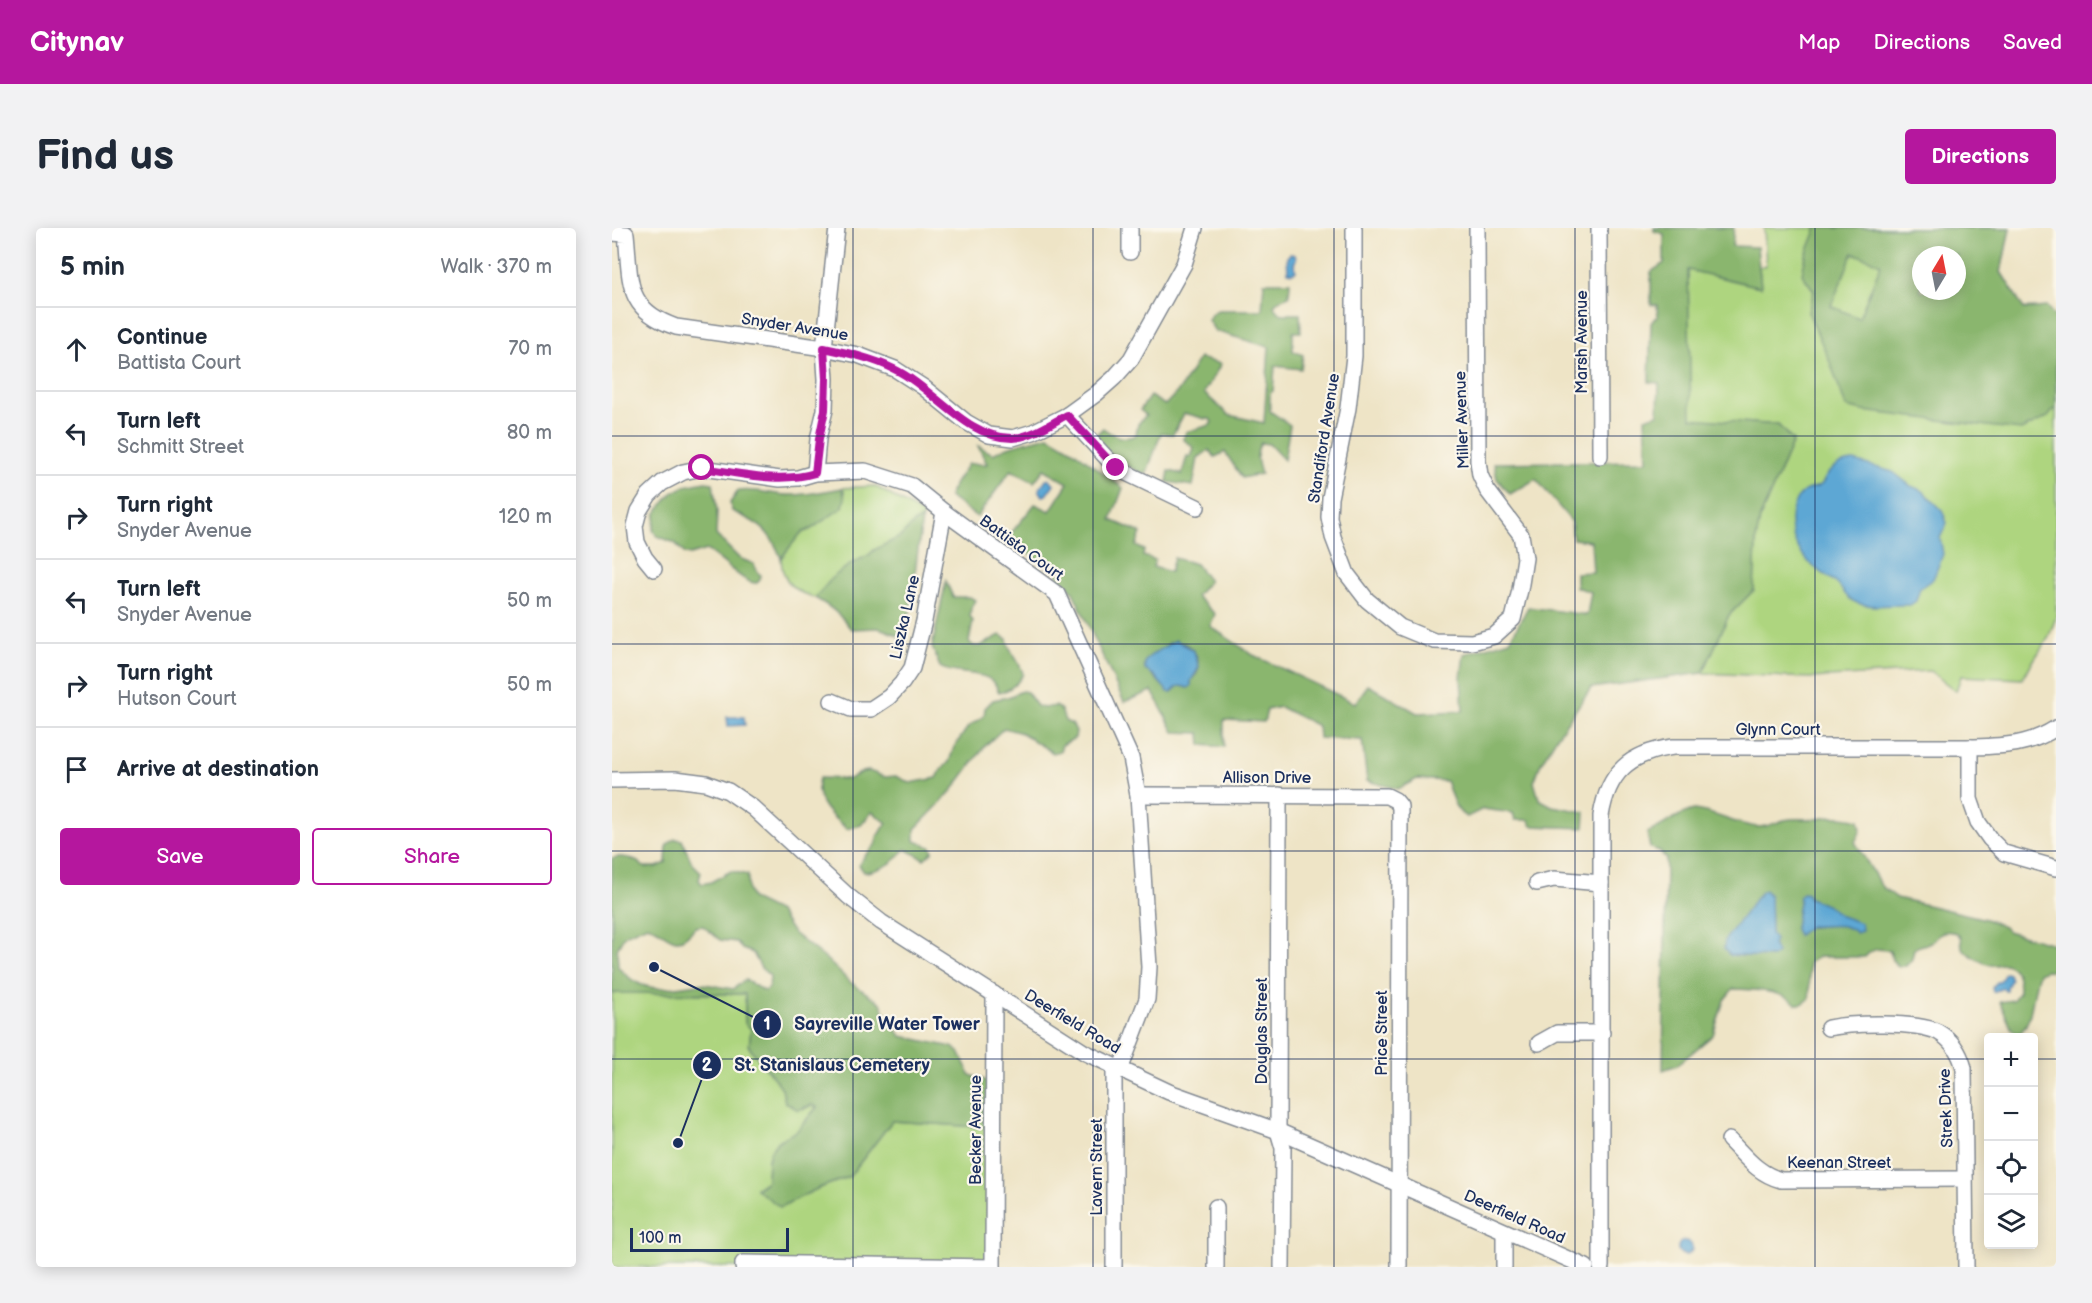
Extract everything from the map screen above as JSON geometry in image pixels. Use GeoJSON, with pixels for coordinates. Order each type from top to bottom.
{"type":"FeatureCollection","features":[{"type":"Feature","properties":{"kind":"street"},"geometry":{"type":"LineString","coordinates":[[815,473],[825,410],[824,348],[837,228]]}},
{"type":"Feature","properties":{"kind":"street"},"geometry":{"type":"LineString","coordinates":[[1130,228],[1130,252]]}},
{"type":"Feature","properties":{"kind":"street","name":"Snyder Avenue"},"geometry":{"type":"LineString","coordinates":[[622,232],[632,290],[643,309],[655,320],[676,327],[858,355],[895,369],[923,387],[966,422],[989,435],[1013,438],[1034,432],[1067,415],[1096,394],[1131,359],[1184,264],[1195,228]]}},
{"type":"Feature","properties":{"kind":"street","name":"Standiford Avenue"},"geometry":{"type":"LineString","coordinates":[[1354,228],[1354,356],[1348,408],[1330,498],[1329,517],[1333,537],[1347,574],[1367,600],[1400,627],[1434,641]]}},
{"type":"Feature","properties":{"kind":"street","name":"Miller Avenue"},"geometry":{"type":"LineString","coordinates":[[1434,641],[1472,642],[1494,636],[1513,619],[1525,558],[1521,535],[1486,490],[1480,475],[1478,461],[1477,228]]}},
{"type":"Feature","properties":{"kind":"street","name":"Marsh Avenue"},"geometry":{"type":"LineString","coordinates":[[1599,228],[1600,456]]}},
{"type":"Feature","properties":{"kind":"street"},"geometry":{"type":"LineString","coordinates":[[1067,415],[1116,468],[1197,507]]}},
{"type":"Feature","properties":{"kind":"street","name":"Battista Court"},"geometry":{"type":"LineString","coordinates":[[654,569],[645,558],[638,542],[635,526],[639,511],[649,495],[662,483],[683,472],[702,468],[780,479],[798,478],[815,473],[865,471],[912,486],[1057,594],[1131,758],[1138,795],[1149,967],[1147,999],[1117,1068]]}},
{"type":"Feature","properties":{"kind":"street","name":"Liszka Lane"},"geometry":{"type":"LineString","coordinates":[[832,701],[851,709],[871,709],[890,697],[912,668],[924,621],[944,512]]}},
{"type":"Feature","properties":{"kind":"street","name":"Glynn Court"},"geometry":{"type":"LineString","coordinates":[[1601,1267],[1601,816],[1603,802],[1614,777],[1632,759],[1644,753],[1682,747],[2014,745],[2044,736],[2056,728]]}},
{"type":"Feature","properties":{"kind":"street"},"geometry":{"type":"LineString","coordinates":[[1970,747],[1970,799],[1978,822],[1990,839],[2004,853],[2056,868]]}},
{"type":"Feature","properties":{"kind":"street","name":"Deerfield Road"},"geometry":{"type":"LineString","coordinates":[[612,780],[675,779],[706,783],[728,791],[753,808],[848,896],[880,922],[1084,1052],[1169,1092],[1278,1131],[1586,1267]]}},
{"type":"Feature","properties":{"kind":"street","name":"Allison Drive"},"geometry":{"type":"LineString","coordinates":[[1138,795],[1387,796],[1395,800]]}},
{"type":"Feature","properties":{"kind":"street","name":"Douglas Street"},"geometry":{"type":"LineString","coordinates":[[1279,795],[1278,1131],[1283,1148],[1282,1267]]}},
{"type":"Feature","properties":{"kind":"street","name":"Price Street"},"geometry":{"type":"LineString","coordinates":[[1395,800],[1400,806],[1399,1267]]}},
{"type":"Feature","properties":{"kind":"street"},"geometry":{"type":"LineString","coordinates":[[1537,883],[1554,879],[1601,883]]}},
{"type":"Feature","properties":{"kind":"street","name":"Becker Avenue"},"geometry":{"type":"LineString","coordinates":[[993,1267],[994,994]]}},
{"type":"Feature","properties":{"kind":"street","name":"Strek Drive"},"geometry":{"type":"LineString","coordinates":[[1828,1028],[1848,1024],[1922,1027],[1937,1032],[1951,1042],[1959,1053],[1964,1068],[1966,1267]]}},
{"type":"Feature","properties":{"kind":"street"},"geometry":{"type":"LineString","coordinates":[[1539,1043],[1557,1033],[1602,1033]]}},
{"type":"Feature","properties":{"kind":"street","name":"Lavern Street"},"geometry":{"type":"LineString","coordinates":[[1114,1267],[1117,1068]]}},
{"type":"Feature","properties":{"kind":"street","name":"Keenan Street"},"geometry":{"type":"LineString","coordinates":[[1730,1140],[1760,1171],[1781,1180],[1965,1179]]}},
{"type":"Feature","properties":{"kind":"street"},"geometry":{"type":"LineString","coordinates":[[1216,1207],[1216,1267]]}},
{"type":"Feature","properties":{"kind":"street"},"geometry":{"type":"LineString","coordinates":[[1504,1232],[1504,1267]]}},
{"type":"Feature","properties":{"kind":"street"},"geometry":{"type":"LineString","coordinates":[[743,1265],[993,1267]]}},
{"type":"Feature","properties":{"kind":"green space"},"geometry":{"type":"Polygon","coordinates":[[[1654,228],[1734,228],[1732,246],[1757,247],[1761,287],[1688,270],[1691,418],[1778,425],[1793,441],[1760,518],[1756,540],[1754,590],[1729,615],[1703,673],[1591,688],[1541,763],[1534,782],[1539,799],[1552,806],[1585,812],[1584,828],[1532,826],[1529,820],[1515,820],[1513,813],[1483,809],[1467,817],[1456,807],[1446,781],[1417,779],[1398,789],[1367,781],[1362,740],[1319,738],[1318,726],[1280,707],[1267,710],[1264,722],[1224,720],[1224,747],[1201,745],[1200,733],[1174,732],[1152,691],[1124,702],[1072,590],[1054,571],[1007,538],[1035,504],[1050,511],[1068,483],[1044,469],[1034,482],[1011,470],[977,517],[949,497],[968,464],[987,464],[978,446],[993,454],[1013,445],[1049,436],[1073,450],[1123,488],[1111,520],[1141,533],[1136,546],[1144,550],[1143,556],[1155,560],[1153,567],[1170,572],[1174,558],[1196,564],[1209,581],[1196,596],[1215,614],[1210,626],[1253,655],[1355,703],[1368,685],[1417,713],[1463,711],[1461,678],[1464,654],[1510,640],[1528,607],[1587,615],[1591,592],[1576,587],[1576,573],[1593,572],[1591,541],[1573,539],[1571,521],[1536,479],[1510,494],[1497,479],[1494,463],[1647,461],[1645,418],[1658,414],[1659,383],[1649,382],[1651,323],[1658,317],[1657,305],[1651,305],[1651,272],[1664,263],[1664,234],[1654,231],[1654,228]],[[1169,643],[1164,649],[1147,659],[1144,666],[1163,686],[1174,690],[1176,686],[1187,683],[1195,677],[1199,667],[1196,655],[1189,646],[1182,643],[1169,643]]]}},
{"type":"Feature","properties":{"kind":"green space"},"geometry":{"type":"Polygon","coordinates":[[[1764,228],[2010,228],[2001,272],[2023,308],[2035,309],[2056,342],[2056,617],[2049,636],[2022,679],[1961,676],[1956,691],[1930,671],[1811,678],[1703,673],[1729,615],[1754,590],[1756,540],[1760,518],[1793,441],[1778,425],[1690,419],[1688,269],[1761,287],[1759,267],[1766,266],[1764,228]]]}},
{"type":"Feature","properties":{"kind":"green space"},"geometry":{"type":"Polygon","coordinates":[[[1817,228],[2010,228],[2001,272],[2024,309],[2047,307],[2056,318],[2056,407],[2048,417],[2021,430],[1846,407],[1830,362],[1808,312],[1814,291],[1802,274],[1806,255],[1817,228]],[[1853,253],[1831,306],[1859,318],[1881,264],[1853,253]]]}},
{"type":"Feature","properties":{"kind":"green space"},"geometry":{"type":"Polygon","coordinates":[[[1264,282],[1290,282],[1289,296],[1274,305],[1276,310],[1282,314],[1300,314],[1301,332],[1293,332],[1293,351],[1303,355],[1301,369],[1275,366],[1273,391],[1270,393],[1270,411],[1290,425],[1284,460],[1269,444],[1261,443],[1257,455],[1261,474],[1242,478],[1225,452],[1215,457],[1209,450],[1198,458],[1193,486],[1167,482],[1169,471],[1182,474],[1187,456],[1191,457],[1194,448],[1183,439],[1186,432],[1210,425],[1212,422],[1210,419],[1184,414],[1173,434],[1161,433],[1146,475],[1121,463],[1093,438],[1103,428],[1118,437],[1126,438],[1136,435],[1138,424],[1146,415],[1140,410],[1150,396],[1165,405],[1180,389],[1199,358],[1221,364],[1204,393],[1229,415],[1264,423],[1269,347],[1215,331],[1208,320],[1212,313],[1218,310],[1262,310],[1264,282]]]}},
{"type":"Feature","properties":{"kind":"green space"},"geometry":{"type":"Polygon","coordinates":[[[705,482],[713,483],[717,511],[716,535],[739,558],[754,564],[761,575],[757,583],[738,575],[706,550],[690,555],[685,554],[675,543],[657,536],[653,530],[656,513],[672,493],[685,486],[705,482]]]}},
{"type":"Feature","properties":{"kind":"green space"},"geometry":{"type":"Polygon","coordinates":[[[875,486],[923,514],[922,519],[915,522],[900,537],[851,564],[834,577],[815,598],[795,589],[786,579],[781,558],[801,533],[811,529],[832,514],[845,493],[842,488],[875,486]]]}},
{"type":"Feature","properties":{"kind":"green space"},"geometry":{"type":"Polygon","coordinates":[[[842,488],[845,498],[843,507],[811,529],[801,533],[781,558],[768,534],[756,523],[732,511],[730,503],[738,491],[751,490],[796,495],[842,488]]]}},
{"type":"Feature","properties":{"kind":"green space"},"geometry":{"type":"Polygon","coordinates":[[[922,519],[906,641],[879,628],[851,629],[835,612],[815,598],[833,577],[874,550],[900,537],[915,522],[922,519]]]}},
{"type":"Feature","properties":{"kind":"green space"},"geometry":{"type":"Polygon","coordinates":[[[946,581],[953,597],[970,597],[975,600],[971,608],[970,616],[973,621],[969,642],[974,646],[980,646],[1000,635],[1007,639],[1023,674],[1016,683],[1003,692],[999,692],[991,680],[984,677],[940,667],[932,647],[946,581]]]}},
{"type":"Feature","properties":{"kind":"green space"},"geometry":{"type":"Polygon","coordinates":[[[1022,691],[1027,692],[1037,706],[1043,708],[1056,706],[1061,710],[1065,721],[1072,724],[1076,731],[1075,738],[1062,745],[1060,751],[1053,753],[1022,733],[1004,728],[985,746],[951,792],[915,829],[915,841],[931,847],[933,851],[924,859],[906,849],[889,864],[864,872],[859,865],[877,842],[877,837],[887,823],[872,812],[861,825],[847,829],[821,801],[819,778],[849,779],[869,771],[885,777],[896,776],[910,783],[937,778],[949,762],[954,747],[968,727],[984,716],[985,708],[993,700],[1022,691]]]}},
{"type":"Feature","properties":{"kind":"green space"},"geometry":{"type":"Polygon","coordinates":[[[1694,810],[1757,827],[1791,819],[1838,817],[1859,820],[1861,830],[1855,842],[1882,887],[1897,898],[1986,919],[2004,927],[2007,931],[2054,944],[2056,971],[2045,970],[2039,973],[2027,1024],[2023,1030],[2016,1033],[2012,1030],[2000,1002],[2013,1000],[2019,992],[2016,972],[2005,964],[1991,965],[1972,956],[1962,948],[1961,938],[1957,933],[1942,932],[1933,941],[1914,949],[1912,959],[1906,966],[1898,966],[1892,960],[1890,951],[1883,949],[1874,950],[1865,957],[1817,957],[1809,963],[1809,999],[1802,1004],[1796,1004],[1775,994],[1757,990],[1733,989],[1724,1000],[1713,1035],[1677,1065],[1663,1070],[1666,859],[1660,851],[1650,848],[1647,833],[1694,810]],[[1770,896],[1730,955],[1772,957],[1774,947],[1771,934],[1770,896]],[[1800,896],[1795,929],[1841,924],[1853,930],[1861,923],[1844,918],[1800,896]]]}},
{"type":"Feature","properties":{"kind":"green space"},"geometry":{"type":"Polygon","coordinates":[[[675,839],[682,840],[692,863],[701,872],[699,880],[702,884],[711,882],[731,871],[748,875],[748,890],[752,899],[779,912],[792,932],[850,982],[881,1003],[901,1036],[952,1047],[959,1052],[970,1075],[993,1083],[993,1128],[892,1121],[849,1177],[819,1188],[780,1207],[756,1189],[767,1181],[771,1150],[778,1141],[797,1131],[817,1107],[812,1105],[798,1110],[785,1102],[782,1088],[749,1047],[751,1029],[745,1023],[745,994],[612,993],[612,858],[625,857],[637,861],[644,867],[657,867],[666,863],[667,845],[675,839]],[[647,925],[625,935],[617,950],[618,967],[633,981],[651,988],[701,984],[733,989],[745,980],[765,991],[769,988],[770,976],[761,968],[753,953],[742,949],[737,942],[720,940],[703,926],[695,927],[688,935],[677,940],[647,925]]]}},
{"type":"Feature","properties":{"kind":"green space"},"geometry":{"type":"Polygon","coordinates":[[[612,993],[745,994],[745,1023],[751,1029],[749,1047],[782,1088],[786,1102],[804,1109],[812,1105],[817,1107],[797,1131],[778,1141],[771,1150],[767,1181],[756,1188],[780,1207],[819,1188],[849,1177],[892,1121],[993,1128],[993,1267],[612,1267],[612,993]]]}},
{"type":"Feature","properties":{"kind":"water"},"geometry":{"type":"Polygon","coordinates":[[[1290,254],[1295,255],[1296,259],[1294,264],[1296,271],[1292,273],[1288,272],[1287,257],[1290,254]]]}},
{"type":"Feature","properties":{"kind":"water"},"geometry":{"type":"Polygon","coordinates":[[[1854,461],[1893,472],[1911,486],[1923,491],[1942,510],[1947,523],[1940,538],[1943,554],[1933,579],[1920,588],[1916,601],[1910,605],[1868,605],[1852,601],[1836,583],[1810,564],[1801,553],[1793,536],[1791,518],[1796,501],[1802,493],[1821,485],[1835,466],[1854,461]]]}},
{"type":"Feature","properties":{"kind":"water"},"geometry":{"type":"Polygon","coordinates":[[[1046,479],[1050,479],[1054,484],[1043,496],[1039,490],[1046,479]]]}},
{"type":"Feature","properties":{"kind":"water"},"geometry":{"type":"Polygon","coordinates":[[[1176,640],[1194,651],[1199,667],[1191,681],[1191,686],[1188,688],[1178,686],[1171,693],[1154,675],[1145,670],[1145,662],[1150,656],[1176,640]]]}},
{"type":"Feature","properties":{"kind":"water"},"geometry":{"type":"Polygon","coordinates":[[[727,717],[744,717],[745,725],[728,726],[727,717]]]}},
{"type":"Feature","properties":{"kind":"water"},"geometry":{"type":"Polygon","coordinates":[[[1765,890],[1770,896],[1771,934],[1775,940],[1773,944],[1777,953],[1772,957],[1730,955],[1724,949],[1725,940],[1760,893],[1765,890]]]}},
{"type":"Feature","properties":{"kind":"water"},"geometry":{"type":"Polygon","coordinates":[[[1803,893],[1828,906],[1841,916],[1861,923],[1862,931],[1856,933],[1840,926],[1810,926],[1798,935],[1795,929],[1800,896],[1803,893]]]}},
{"type":"Feature","properties":{"kind":"water"},"geometry":{"type":"Polygon","coordinates":[[[2005,973],[2009,974],[2011,980],[2007,990],[2003,988],[1993,992],[1992,988],[2005,973]]]}},
{"type":"Feature","properties":{"kind":"water"},"geometry":{"type":"Polygon","coordinates":[[[1682,1241],[1688,1241],[1692,1248],[1688,1255],[1682,1255],[1678,1251],[1678,1245],[1682,1241]]]}},
{"type":"Feature","properties":{"kind":"place","name":"Sayreville Water Tower"},"geometry":{"type":"Point","coordinates":[654,967]}},
{"type":"Feature","properties":{"kind":"place","name":"St. Stanislaus Cemetery"},"geometry":{"type":"Point","coordinates":[678,1143]}},
{"type":"Feature","properties":{"kind":"route"},"geometry":{"type":"LineString","coordinates":[[702,468],[780,479],[798,478],[815,473],[825,410],[824,348],[858,355],[895,369],[923,387],[966,422],[989,435],[1013,438],[1034,432],[1067,415],[1116,468]]}}]}
